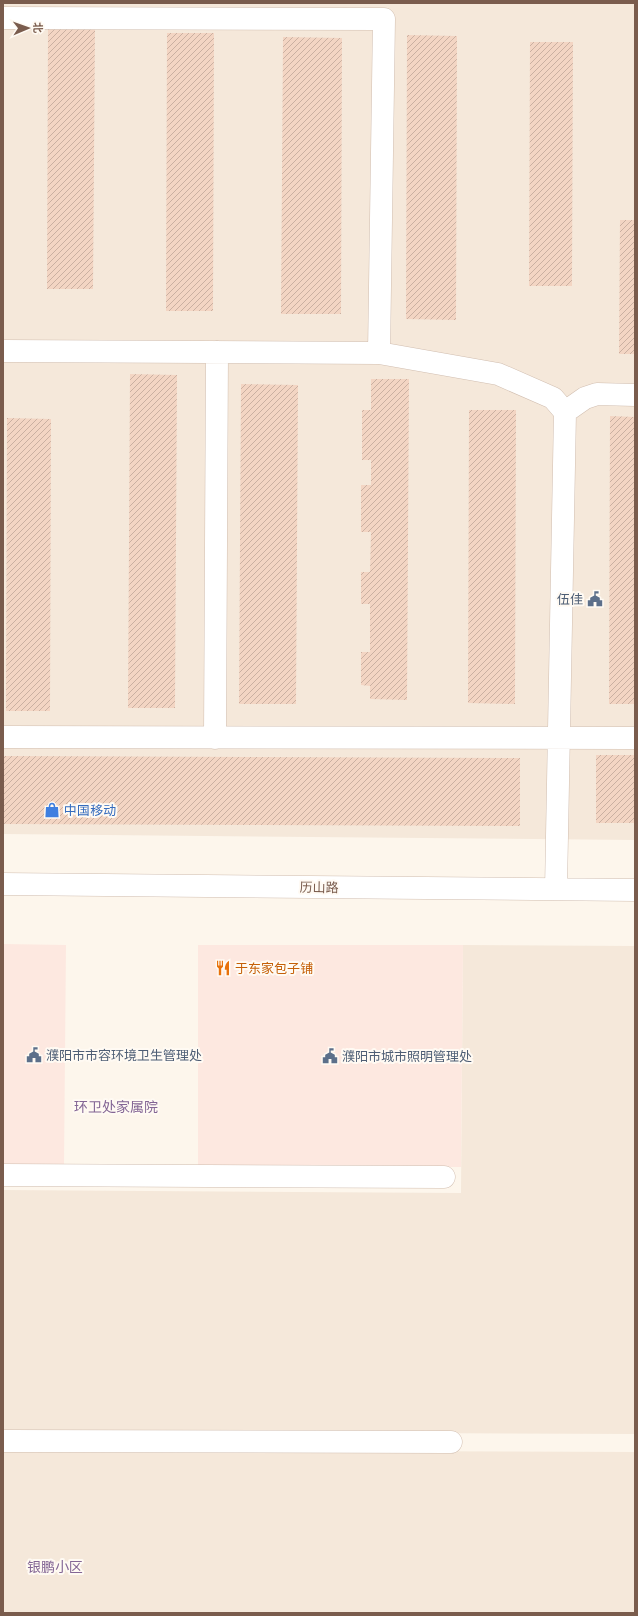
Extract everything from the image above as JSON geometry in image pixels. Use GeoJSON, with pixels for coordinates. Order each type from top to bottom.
{"type":"FeatureCollection","features":[{"type":"Feature","properties":{"kind":"street"},"geometry":{"type":"LineString","coordinates":[[3,18],[384,19],[379,353]]}},
{"type":"Feature","properties":{"kind":"street"},"geometry":{"type":"LineString","coordinates":[[3,352],[379,353],[498,374],[553,398],[565,412],[556,889]]}},
{"type":"Feature","properties":{"kind":"street"},"geometry":{"type":"LineString","coordinates":[[215,738],[217,352]]}},
{"type":"Feature","properties":{"kind":"street"},"geometry":{"type":"LineString","coordinates":[[565,412],[585,398],[597,394],[635,395]]}},
{"type":"Feature","properties":{"kind":"street"},"geometry":{"type":"LineString","coordinates":[[3,737],[635,738]]}},
{"type":"Feature","properties":{"kind":"street","name":"历山路"},"geometry":{"type":"LineString","coordinates":[[3,884],[635,890]]}},
{"type":"Feature","properties":{"kind":"street"},"geometry":{"type":"LineString","coordinates":[[3,1175],[444,1177]]}},
{"type":"Feature","properties":{"kind":"street"},"geometry":{"type":"LineString","coordinates":[[3,1441],[451,1442]]}},
{"type":"Feature","properties":{"kind":"shaded area"},"geometry":{"type":"Polygon","coordinates":[[[3,3],[635,3],[635,840],[3,834],[3,3]]]}},
{"type":"Feature","properties":{"kind":"shaded area","name":"濮阳市市容环境卫生管理处"},"geometry":{"type":"Polygon","coordinates":[[[3,944],[66,945],[64,1165],[3,1165],[3,944]]]}},
{"type":"Feature","properties":{"kind":"shaded area","name":"濮阳市城市照明管理处"},"geometry":{"type":"Polygon","coordinates":[[[198,945],[463,945],[461,1167],[198,1166],[198,945]]]}},
{"type":"Feature","properties":{"kind":"shaded area"},"geometry":{"type":"Polygon","coordinates":[[[463,945],[635,946],[635,1434],[3,1431],[3,1190],[461,1193],[463,945]]]}},
{"type":"Feature","properties":{"kind":"shaded area"},"geometry":{"type":"Polygon","coordinates":[[[3,1450],[635,1452],[635,1613],[3,1613],[3,1450]]]}},
{"type":"Feature","properties":{"kind":"building"},"geometry":{"type":"Polygon","coordinates":[[[48,27],[95,28],[93,289],[47,289],[48,27]]]}},
{"type":"Feature","properties":{"kind":"building"},"geometry":{"type":"Polygon","coordinates":[[[167,33],[214,33],[213,311],[166,311],[167,33]]]}},
{"type":"Feature","properties":{"kind":"building"},"geometry":{"type":"Polygon","coordinates":[[[407,35],[457,36],[456,320],[406,319],[407,35]]]}},
{"type":"Feature","properties":{"kind":"building"},"geometry":{"type":"Polygon","coordinates":[[[283,37],[342,38],[341,314],[281,314],[283,37]]]}},
{"type":"Feature","properties":{"kind":"building"},"geometry":{"type":"Polygon","coordinates":[[[530,42],[573,42],[572,286],[529,286],[530,42]]]}},
{"type":"Feature","properties":{"kind":"building"},"geometry":{"type":"Polygon","coordinates":[[[620,220],[635,220],[635,354],[619,354],[620,220]]]}},
{"type":"Feature","properties":{"kind":"building"},"geometry":{"type":"Polygon","coordinates":[[[130,374],[177,375],[175,708],[128,708],[130,374]]]}},
{"type":"Feature","properties":{"kind":"building"},"geometry":{"type":"Polygon","coordinates":[[[371,379],[409,379],[407,700],[370,699],[370,686],[361,685],[361,652],[370,652],[370,604],[361,604],[361,572],[370,572],[371,532],[361,532],[361,485],[371,485],[371,460],[362,460],[362,410],[371,410],[371,379]]]}},
{"type":"Feature","properties":{"kind":"building"},"geometry":{"type":"Polygon","coordinates":[[[241,384],[298,385],[296,704],[239,704],[241,384]]]}},
{"type":"Feature","properties":{"kind":"building"},"geometry":{"type":"Polygon","coordinates":[[[469,410],[516,410],[515,704],[468,703],[469,410]]]}},
{"type":"Feature","properties":{"kind":"building"},"geometry":{"type":"Polygon","coordinates":[[[610,416],[635,417],[635,704],[609,704],[610,416]]]}},
{"type":"Feature","properties":{"kind":"building"},"geometry":{"type":"Polygon","coordinates":[[[7,418],[51,419],[50,711],[6,711],[7,418]]]}},
{"type":"Feature","properties":{"kind":"building"},"geometry":{"type":"Polygon","coordinates":[[[596,755],[635,755],[635,823],[596,823],[596,755]]]}},
{"type":"Feature","properties":{"kind":"building"},"geometry":{"type":"Polygon","coordinates":[[[3,756],[520,758],[520,826],[3,824],[3,756]]]}},
{"type":"Feature","properties":{"kind":"place","name":"伍佳"},"geometry":{"type":"Point","coordinates":[595,599]}},
{"type":"Feature","properties":{"kind":"place","name":"中国移动"},"geometry":{"type":"Point","coordinates":[52,810]}},
{"type":"Feature","properties":{"kind":"place","name":"于东家包子铺"},"geometry":{"type":"Point","coordinates":[223,968]}},
{"type":"Feature","properties":{"kind":"place","name":"濮阳市市容环境卫生管理处"},"geometry":{"type":"Point","coordinates":[34,1055]}},
{"type":"Feature","properties":{"kind":"place","name":"濮阳市城市照明管理处"},"geometry":{"type":"Point","coordinates":[330,1056]}},
{"type":"Feature","properties":{"kind":"district","name":"环卫处家属院"},"geometry":{"type":"Point","coordinates":[116,1107]}},
{"type":"Feature","properties":{"kind":"district","name":"银鹏小区"},"geometry":{"type":"Point","coordinates":[55,1567]}}]}
